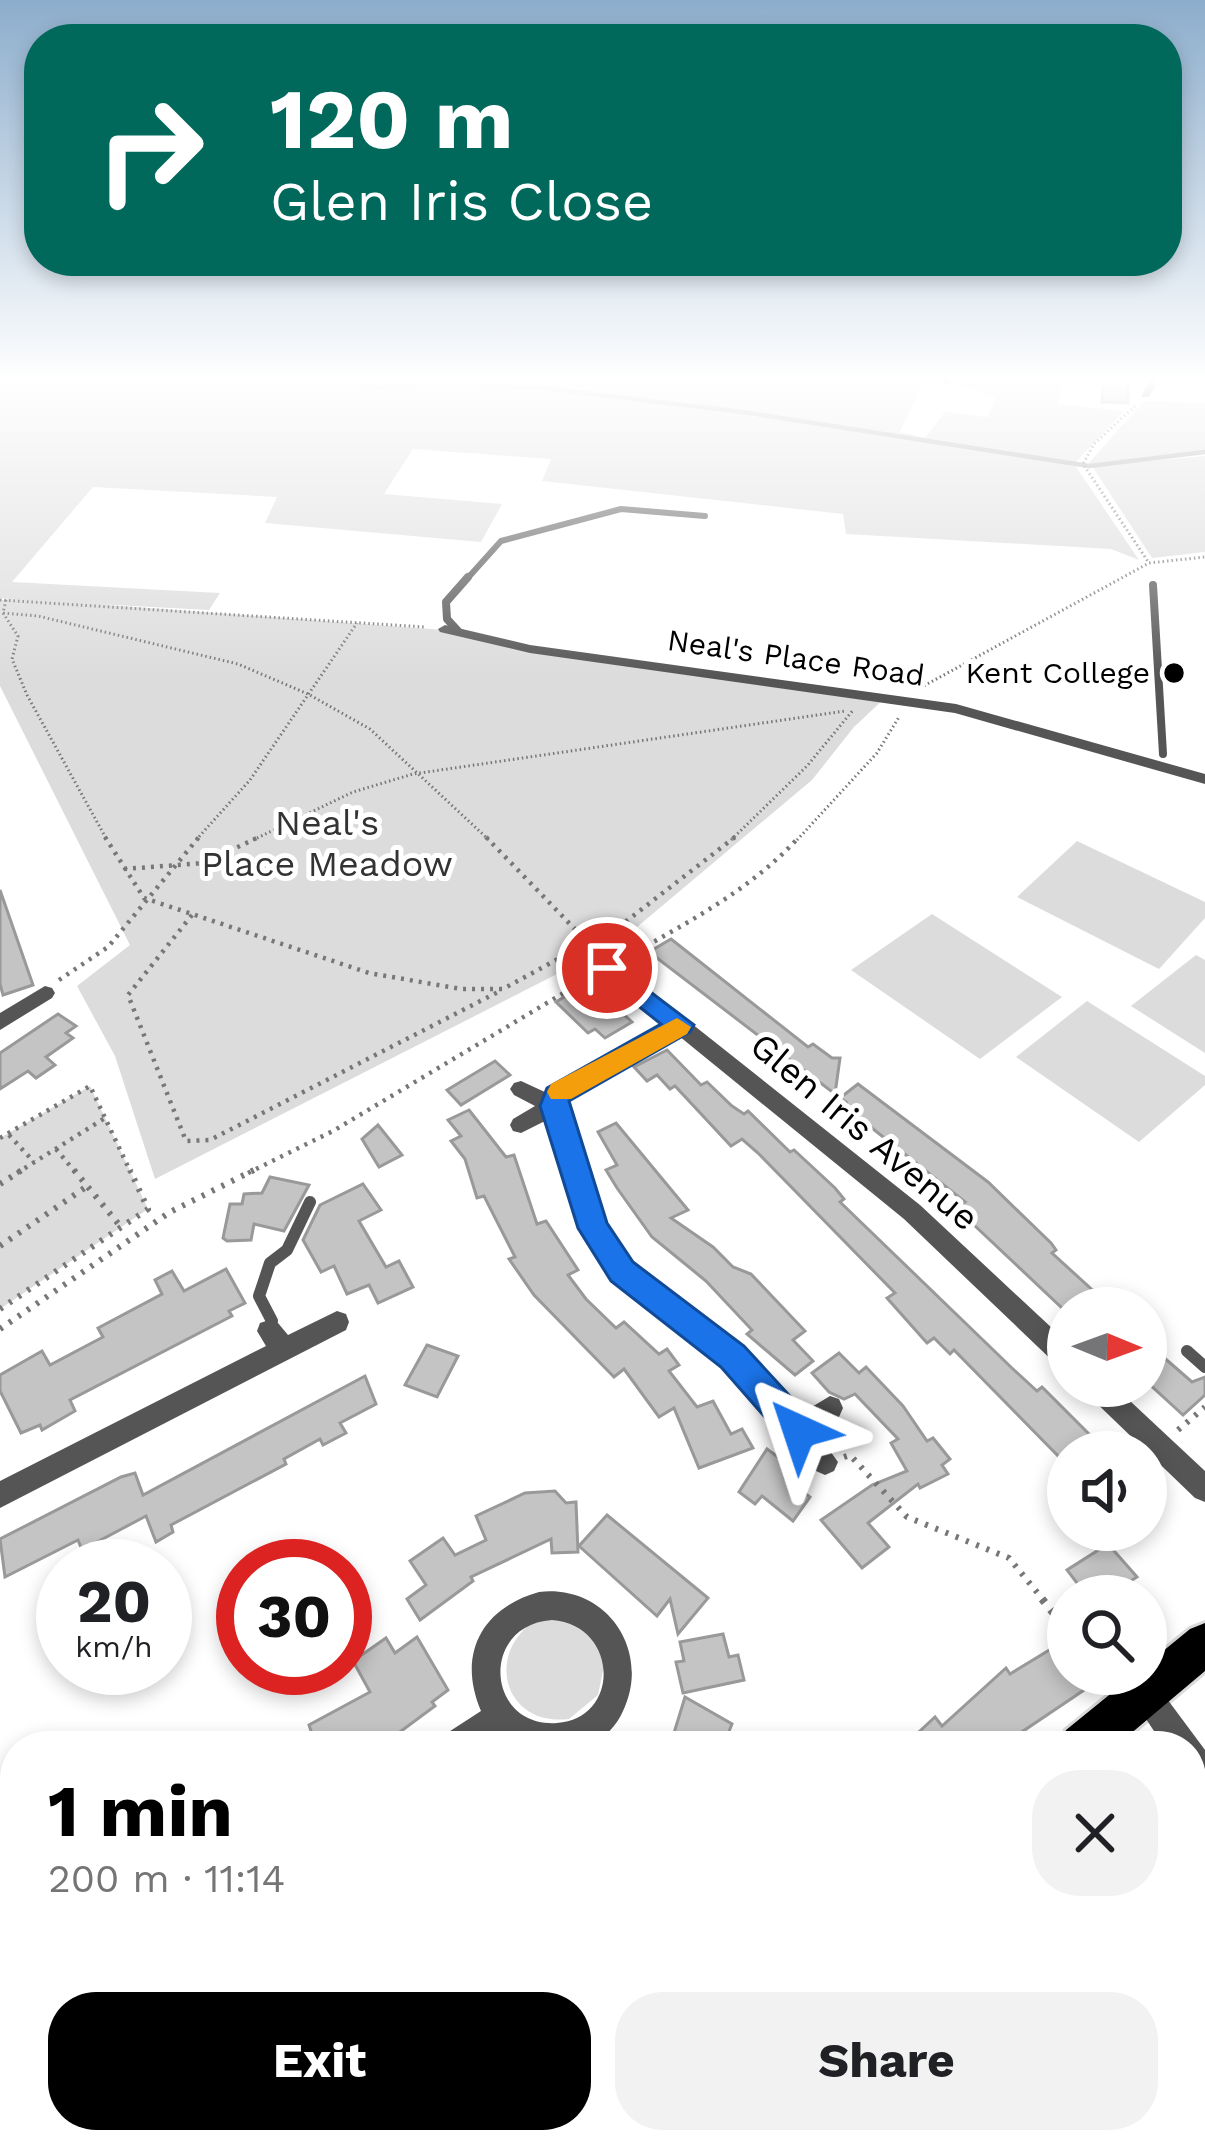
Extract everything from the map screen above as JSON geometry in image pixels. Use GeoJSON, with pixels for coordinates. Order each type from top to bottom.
{"type":"FeatureCollection","features":[{"type":"Feature","properties":{"kind":"main road"},"geometry":{"type":"LineString","coordinates":[[1167,1676],[1205,1644]]}},
{"type":"Feature","properties":{"kind":"main road"},"geometry":{"type":"LineString","coordinates":[[1101,1731],[1145,1695]]}},
{"type":"Feature","properties":{"kind":"street","name":"Neal's Place Road"},"geometry":{"type":"LineString","coordinates":[[452,630],[530,649],[910,701],[1022,726],[1205,779]]}},
{"type":"Feature","properties":{"kind":"street","name":"Neal's Place Road"},"geometry":{"type":"LineString","coordinates":[[1162,754],[1177,767],[1205,779]]}},
{"type":"Feature","properties":{"kind":"street","name":"Glen Iris Avenue"},"geometry":{"type":"LineString","coordinates":[[607,968],[912,1212],[1047,1339]]}},
{"type":"Feature","properties":{"kind":"street"},"geometry":{"type":"LineString","coordinates":[[0,1023],[45,992]]}},
{"type":"Feature","properties":{"kind":"street"},"geometry":{"type":"LineString","coordinates":[[681,1025],[556,1095],[554,1106],[593,1228],[622,1272],[733,1357],[825,1462]]}},
{"type":"Feature","properties":{"kind":"street"},"geometry":{"type":"LineString","coordinates":[[520,1090],[554,1106]]}},
{"type":"Feature","properties":{"kind":"street"},"geometry":{"type":"LineString","coordinates":[[521,1125],[554,1106]]}},
{"type":"Feature","properties":{"kind":"street"},"geometry":{"type":"LineString","coordinates":[[0,1496],[277,1340],[337,1322]]}},
{"type":"Feature","properties":{"kind":"street"},"geometry":{"type":"LineString","coordinates":[[1118,1407],[1144,1431]]}},
{"type":"Feature","properties":{"kind":"street"},"geometry":{"type":"LineString","coordinates":[[799,1431],[830,1408]]}},
{"type":"Feature","properties":{"kind":"street"},"geometry":{"type":"LineString","coordinates":[[1167,1453],[1205,1490]]}},
{"type":"Feature","properties":{"kind":"street"},"geometry":{"type":"LineString","coordinates":[[517,1731],[500,1716],[489,1691],[488,1662],[496,1638],[511,1619],[532,1606],[554,1602],[575,1606],[594,1617],[615,1651],[617,1675],[610,1703],[585,1731]]}},
{"type":"Feature","properties":{"kind":"street"},"geometry":{"type":"LineString","coordinates":[[1145,1695],[1172,1731]]}},
{"type":"Feature","properties":{"kind":"street"},"geometry":{"type":"LineString","coordinates":[[478,1731],[500,1716]]}},
{"type":"Feature","properties":{"kind":"lane"},"geometry":{"type":"LineString","coordinates":[[452,630],[446,602],[501,541],[621,509],[705,516]]}},
{"type":"Feature","properties":{"kind":"lane","name":"Neal's Place Road"},"geometry":{"type":"LineString","coordinates":[[1153,584],[1162,754]]}},
{"type":"Feature","properties":{"kind":"lane"},"geometry":{"type":"LineString","coordinates":[[277,1340],[259,1296],[266,1273],[287,1250],[310,1202]]}},
{"type":"Feature","properties":{"kind":"lane"},"geometry":{"type":"LineString","coordinates":[[1187,1351],[1205,1367]]}},
{"type":"Feature","properties":{"kind":"path"},"geometry":{"type":"LineString","coordinates":[[1092,477],[1149,563]]}},
{"type":"Feature","properties":{"kind":"path"},"geometry":{"type":"LineString","coordinates":[[0,1329],[140,1230],[333,1131],[704,913],[777,861],[877,754],[922,686],[1149,563],[1205,557]]}},
{"type":"Feature","properties":{"kind":"path"},"geometry":{"type":"LineString","coordinates":[[452,630],[3,600],[3,613],[18,637],[12,659],[27,695],[123,869],[144,898],[368,971],[479,991],[503,989]]}},
{"type":"Feature","properties":{"kind":"path"},"geometry":{"type":"LineString","coordinates":[[3,613],[57,620],[238,664],[308,694],[370,729],[590,941]]}},
{"type":"Feature","properties":{"kind":"path"},"geometry":{"type":"LineString","coordinates":[[45,992],[108,947],[144,898],[250,780],[357,623]]}},
{"type":"Feature","properties":{"kind":"path"},"geometry":{"type":"LineString","coordinates":[[123,869],[204,863],[352,792],[413,774],[910,701]]}},
{"type":"Feature","properties":{"kind":"path"},"geometry":{"type":"LineString","coordinates":[[193,914],[128,994],[186,1141],[210,1140],[638,914],[735,836],[828,745],[854,709]]}},
{"type":"Feature","properties":{"kind":"path"},"geometry":{"type":"LineString","coordinates":[[0,1138],[90,1086],[148,1209],[0,1310]]}},
{"type":"Feature","properties":{"kind":"path"},"geometry":{"type":"LineString","coordinates":[[0,1184],[105,1118]]}},
{"type":"Feature","properties":{"kind":"path"},"geometry":{"type":"LineString","coordinates":[[8,1134],[34,1162]]}},
{"type":"Feature","properties":{"kind":"path"},"geometry":{"type":"LineString","coordinates":[[56,1149],[121,1227]]}},
{"type":"Feature","properties":{"kind":"path"},"geometry":{"type":"LineString","coordinates":[[0,1246],[86,1187]]}},
{"type":"Feature","properties":{"kind":"path"},"geometry":{"type":"LineString","coordinates":[[132,1220],[140,1230]]}},
{"type":"Feature","properties":{"kind":"path"},"geometry":{"type":"LineString","coordinates":[[1167,1440],[1205,1406]]}},
{"type":"Feature","properties":{"kind":"path"},"geometry":{"type":"LineString","coordinates":[[825,1462],[850,1455],[907,1517],[1010,1558],[1047,1605]]}},
{"type":"Feature","properties":{"kind":"green space","name":"Neal's Place Meadow"},"geometry":{"type":"Polygon","coordinates":[[[0,477],[395,477],[384,494],[502,504],[481,542],[265,523],[277,497],[93,487],[12,582],[220,593],[209,610],[95,604],[458,631],[490,641],[887,696],[854,727],[812,780],[618,943],[155,1179],[115,1056],[77,986],[130,945],[0,686],[0,600],[10,599],[0,598],[0,477]]]}},
{"type":"Feature","properties":{"kind":"green space","name":"Neal's Place Meadow"},"geometry":{"type":"Polygon","coordinates":[[[1083,477],[1139,560],[1111,549],[846,534],[843,514],[542,481],[1083,477]]]}},
{"type":"Feature","properties":{"kind":"green space"},"geometry":{"type":"Polygon","coordinates":[[[1099,477],[1205,477],[1205,552],[1152,558],[1099,477]]]}},
{"type":"Feature","properties":{"kind":"green space"},"geometry":{"type":"Polygon","coordinates":[[[1077,841],[1205,902],[1205,918],[1159,969],[1017,897],[1077,841]]]}},
{"type":"Feature","properties":{"kind":"green space"},"geometry":{"type":"Polygon","coordinates":[[[932,914],[1062,997],[980,1059],[851,970],[932,914]]]}},
{"type":"Feature","properties":{"kind":"green space"},"geometry":{"type":"Polygon","coordinates":[[[1196,955],[1205,960],[1205,1053],[1131,1006],[1196,955]]]}},
{"type":"Feature","properties":{"kind":"green space"},"geometry":{"type":"Polygon","coordinates":[[[1087,1001],[1205,1076],[1205,1085],[1139,1142],[1016,1057],[1087,1001]]]}},
{"type":"Feature","properties":{"kind":"green space"},"geometry":{"type":"Polygon","coordinates":[[[90,1086],[148,1209],[0,1309],[0,1138],[90,1086]]]}},
{"type":"Feature","properties":{"kind":"green space"},"geometry":{"type":"Polygon","coordinates":[[[540,1618],[584,1623],[605,1661],[598,1695],[569,1719],[528,1711],[508,1683],[511,1648],[522,1631],[540,1618]]]}},
{"type":"Feature","properties":{"kind":"building"},"geometry":{"type":"Polygon","coordinates":[[[0,890],[33,985],[3,995],[0,984],[0,890]]]}},
{"type":"Feature","properties":{"kind":"building"},"geometry":{"type":"Polygon","coordinates":[[[671,939],[808,1047],[813,1044],[832,1058],[840,1058],[835,1094],[649,952],[671,939]]]}},
{"type":"Feature","properties":{"kind":"building"},"geometry":{"type":"Polygon","coordinates":[[[588,982],[632,1022],[605,1038],[595,1029],[588,1033],[556,1002],[588,982]]]}},
{"type":"Feature","properties":{"kind":"building"},"geometry":{"type":"Polygon","coordinates":[[[58,1014],[76,1026],[66,1033],[73,1038],[46,1057],[55,1065],[36,1078],[28,1071],[0,1089],[0,1053],[58,1014]]]}},
{"type":"Feature","properties":{"kind":"building"},"geometry":{"type":"Polygon","coordinates":[[[667,1050],[701,1085],[707,1082],[732,1106],[744,1114],[748,1111],[835,1188],[844,1199],[840,1202],[1014,1370],[1037,1391],[1042,1387],[1047,1392],[1047,1407],[1062,1407],[1086,1431],[1047,1431],[1047,1445],[954,1350],[950,1354],[934,1338],[927,1343],[887,1298],[895,1293],[758,1153],[742,1139],[731,1146],[675,1086],[670,1089],[657,1075],[647,1081],[634,1067],[667,1050]]]}},
{"type":"Feature","properties":{"kind":"building"},"geometry":{"type":"Polygon","coordinates":[[[495,1061],[510,1075],[461,1105],[447,1090],[495,1061]]]}},
{"type":"Feature","properties":{"kind":"building"},"geometry":{"type":"Polygon","coordinates":[[[858,1084],[988,1182],[1089,1287],[1047,1287],[1047,1294],[956,1208],[965,1202],[840,1098],[858,1084]]]}},
{"type":"Feature","properties":{"kind":"building"},"geometry":{"type":"Polygon","coordinates":[[[469,1110],[506,1157],[514,1155],[537,1224],[546,1221],[578,1270],[568,1275],[586,1299],[616,1328],[624,1322],[659,1354],[667,1349],[679,1365],[669,1371],[697,1407],[713,1401],[731,1434],[742,1429],[753,1448],[699,1468],[674,1408],[659,1417],[624,1369],[614,1377],[534,1295],[509,1259],[515,1257],[484,1196],[477,1198],[465,1159],[451,1141],[461,1136],[448,1120],[469,1110]]]}},
{"type":"Feature","properties":{"kind":"building"},"geometry":{"type":"Polygon","coordinates":[[[616,1123],[688,1210],[671,1218],[733,1267],[751,1274],[805,1331],[793,1340],[813,1361],[795,1375],[747,1334],[752,1330],[706,1281],[652,1237],[617,1188],[606,1170],[617,1165],[598,1132],[616,1123]]]}},
{"type":"Feature","properties":{"kind":"building"},"geometry":{"type":"Polygon","coordinates":[[[378,1125],[402,1155],[379,1167],[362,1139],[378,1125]]]}},
{"type":"Feature","properties":{"kind":"building"},"geometry":{"type":"Polygon","coordinates":[[[270,1177],[309,1185],[284,1231],[254,1224],[251,1240],[227,1241],[223,1238],[230,1204],[242,1204],[244,1194],[262,1193],[270,1177]]]}},
{"type":"Feature","properties":{"kind":"building"},"geometry":{"type":"Polygon","coordinates":[[[363,1184],[381,1210],[359,1221],[386,1267],[399,1261],[413,1287],[378,1303],[369,1285],[347,1294],[334,1266],[321,1272],[303,1240],[320,1205],[363,1184]]]}},
{"type":"Feature","properties":{"kind":"building"},"geometry":{"type":"Polygon","coordinates":[[[226,1269],[245,1303],[229,1311],[232,1316],[70,1400],[75,1411],[42,1430],[40,1425],[21,1433],[0,1391],[0,1375],[42,1351],[50,1365],[103,1337],[98,1328],[162,1294],[155,1280],[172,1271],[184,1291],[226,1269]]]}},
{"type":"Feature","properties":{"kind":"building"},"geometry":{"type":"Polygon","coordinates":[[[427,1345],[458,1356],[437,1397],[405,1385],[427,1345]]]}},
{"type":"Feature","properties":{"kind":"building"},"geometry":{"type":"Polygon","coordinates":[[[839,1353],[859,1373],[866,1367],[903,1406],[927,1441],[933,1438],[950,1459],[942,1465],[948,1474],[920,1488],[918,1484],[868,1523],[889,1547],[862,1568],[821,1520],[872,1485],[907,1471],[891,1443],[898,1439],[855,1394],[844,1399],[829,1392],[812,1373],[839,1353]]]}},
{"type":"Feature","properties":{"kind":"building"},"geometry":{"type":"Polygon","coordinates":[[[1167,1360],[1192,1382],[1205,1377],[1205,1395],[1183,1415],[1167,1400],[1167,1360]]]}},
{"type":"Feature","properties":{"kind":"building"},"geometry":{"type":"Polygon","coordinates":[[[365,1376],[376,1404],[340,1423],[346,1433],[323,1445],[320,1439],[284,1459],[286,1464],[171,1525],[173,1532],[161,1539],[155,1539],[146,1516],[103,1539],[36,1539],[36,1561],[5,1577],[0,1539],[121,1477],[135,1473],[143,1495],[365,1376]]]}},
{"type":"Feature","properties":{"kind":"building"},"geometry":{"type":"Polygon","coordinates":[[[767,1449],[793,1468],[785,1478],[810,1497],[793,1521],[762,1496],[755,1504],[739,1492],[767,1449]]]}},
{"type":"Feature","properties":{"kind":"building"},"geometry":{"type":"Polygon","coordinates":[[[555,1491],[566,1503],[576,1502],[578,1552],[552,1553],[551,1539],[471,1577],[473,1581],[420,1620],[407,1599],[426,1585],[410,1561],[443,1538],[455,1555],[486,1540],[476,1516],[525,1493],[555,1491]]]}},
{"type":"Feature","properties":{"kind":"building"},"geometry":{"type":"Polygon","coordinates":[[[607,1515],[708,1598],[678,1634],[670,1599],[657,1616],[579,1546],[607,1515]]]}},
{"type":"Feature","properties":{"kind":"building"},"geometry":{"type":"Polygon","coordinates":[[[1097,1551],[1114,1551],[1135,1575],[1071,1575],[1067,1570],[1097,1551]]]}},
{"type":"Feature","properties":{"kind":"building"},"geometry":{"type":"Polygon","coordinates":[[[723,1634],[729,1657],[738,1655],[744,1680],[683,1693],[676,1662],[684,1661],[680,1642],[723,1634]]]}},
{"type":"Feature","properties":{"kind":"building"},"geometry":{"type":"Polygon","coordinates":[[[417,1637],[448,1690],[401,1731],[311,1731],[309,1725],[372,1695],[372,1648],[386,1638],[395,1653],[417,1637]]]}},
{"type":"Feature","properties":{"kind":"building"},"geometry":{"type":"Polygon","coordinates":[[[1047,1651],[1047,1695],[1077,1695],[1023,1731],[920,1731],[935,1717],[942,1726],[1006,1668],[1010,1674],[1047,1651]]]}},
{"type":"Feature","properties":{"kind":"building"},"geometry":{"type":"Polygon","coordinates":[[[685,1697],[732,1724],[729,1731],[675,1731],[685,1697]]]}},
{"type":"Feature","properties":{"kind":"slow traffic"},"geometry":{"type":"LineString","coordinates":[[561,1092],[677,1027]]}},
{"type":"Feature","properties":{"kind":"place","name":"Kent College"},"geometry":{"type":"Point","coordinates":[1174,673]}},
{"type":"Feature","properties":{"kind":"route"},"geometry":{"type":"LineString","coordinates":[[607,968],[681,1025],[556,1095],[554,1106],[593,1228],[622,1272],[733,1357],[799,1431]]}}]}
